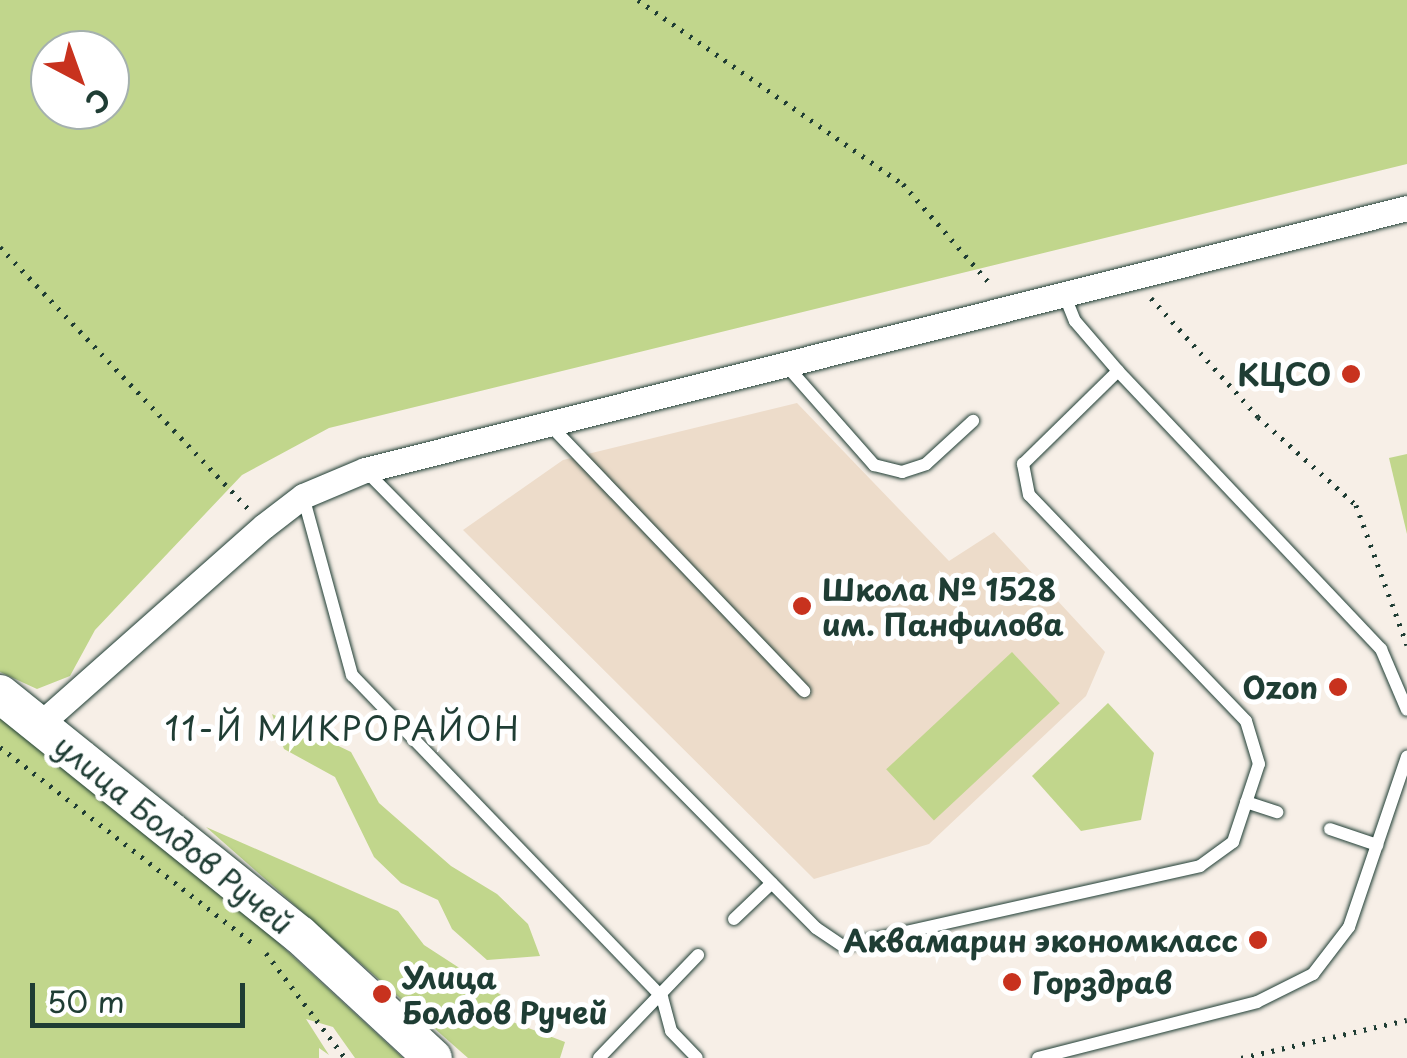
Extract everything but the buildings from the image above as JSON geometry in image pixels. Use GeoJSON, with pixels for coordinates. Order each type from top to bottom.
{"type":"FeatureCollection","features":[{"type":"Feature","properties":{"kind":"street"},"geometry":{"type":"LineString","coordinates":[[39,724],[264,526],[303,496],[366,470],[546,421],[1407,208]]}},
{"type":"Feature","properties":{"kind":"street","name":"улица Болдов Ручей"},"geometry":{"type":"LineString","coordinates":[[0,694],[300,935],[433,1058]]}},
{"type":"Feature","properties":{"kind":"lane"},"geometry":{"type":"LineString","coordinates":[[1064,294],[1075,321],[1118,371],[1381,649],[1407,710]]}},
{"type":"Feature","properties":{"kind":"lane"},"geometry":{"type":"LineString","coordinates":[[783,363],[874,465],[902,472],[926,464],[973,422]]}},
{"type":"Feature","properties":{"kind":"lane"},"geometry":{"type":"LineString","coordinates":[[366,470],[772,883],[843,946],[1200,866],[1233,842],[1259,764],[1246,721],[1029,494],[1023,464],[1118,371]]}},
{"type":"Feature","properties":{"kind":"lane"},"geometry":{"type":"LineString","coordinates":[[546,421],[804,691]]}},
{"type":"Feature","properties":{"kind":"lane"},"geometry":{"type":"LineString","coordinates":[[303,496],[352,675],[662,997],[671,1030],[697,1058]]}},
{"type":"Feature","properties":{"kind":"lane"},"geometry":{"type":"LineString","coordinates":[[1038,1058],[1257,1002],[1313,974],[1349,927],[1407,757]]}},
{"type":"Feature","properties":{"kind":"lane"},"geometry":{"type":"LineString","coordinates":[[1246,802],[1277,812]]}},
{"type":"Feature","properties":{"kind":"lane"},"geometry":{"type":"LineString","coordinates":[[1330,829],[1377,844]]}},
{"type":"Feature","properties":{"kind":"lane"},"geometry":{"type":"LineString","coordinates":[[734,919],[772,883]]}},
{"type":"Feature","properties":{"kind":"lane"},"geometry":{"type":"LineString","coordinates":[[599,1058],[662,997],[698,955]]}},
{"type":"Feature","properties":{"kind":"path"},"geometry":{"type":"LineString","coordinates":[[638,0],[903,184],[1010,307]]}},
{"type":"Feature","properties":{"kind":"path"},"geometry":{"type":"LineString","coordinates":[[0,246],[264,526]]}},
{"type":"Feature","properties":{"kind":"path"},"geometry":{"type":"LineString","coordinates":[[1132,278],[1258,417],[1356,505],[1407,645]]}},
{"type":"Feature","properties":{"kind":"path"},"geometry":{"type":"LineString","coordinates":[[0,747],[268,955],[346,1058]]}},
{"type":"Feature","properties":{"kind":"path"},"geometry":{"type":"LineString","coordinates":[[1240,1058],[1407,1020]]}},
{"type":"Feature","properties":{"kind":"shaded area","name":"Школа № 1528 им. Панфилова"},"geometry":{"type":"Polygon","coordinates":[[[797,403],[949,561],[994,532],[1105,652],[1086,696],[929,844],[814,879],[463,530],[563,460],[797,403]]]}},
{"type":"Feature","properties":{"kind":"green space"},"geometry":{"type":"Polygon","coordinates":[[[0,0],[1407,0],[1407,164],[329,428],[242,475],[95,630],[70,676],[37,689],[0,672],[0,0]]]}},
{"type":"Feature","properties":{"kind":"green space"},"geometry":{"type":"Polygon","coordinates":[[[1407,454],[1407,534],[1389,458],[1407,454]]]}},
{"type":"Feature","properties":{"kind":"green space"},"geometry":{"type":"Polygon","coordinates":[[[1012,652],[1060,703],[934,820],[886,769],[1012,652]]]}},
{"type":"Feature","properties":{"kind":"green space"},"geometry":{"type":"Polygon","coordinates":[[[1108,703],[1154,753],[1141,820],[1081,831],[1032,776],[1108,703]]]}},
{"type":"Feature","properties":{"kind":"green space"},"geometry":{"type":"Polygon","coordinates":[[[272,714],[351,752],[379,803],[451,866],[497,894],[528,924],[540,956],[487,960],[452,929],[438,900],[401,883],[374,857],[335,777],[284,749],[272,714]]]}},
{"type":"Feature","properties":{"kind":"green space"},"geometry":{"type":"Polygon","coordinates":[[[0,717],[272,937],[403,1058],[355,1058],[333,1027],[306,1019],[329,1055],[319,1048],[319,1058],[0,1058],[0,717]]]}},
{"type":"Feature","properties":{"kind":"green space"},"geometry":{"type":"Polygon","coordinates":[[[206,827],[398,911],[424,945],[501,995],[502,1018],[565,1042],[560,1058],[468,1058],[206,827]]]}},
{"type":"Feature","properties":{"kind":"place","name":"КЦСО"},"geometry":{"type":"Point","coordinates":[1351,374]}},
{"type":"Feature","properties":{"kind":"place","name":"Школа № 1528 им. Панфилова"},"geometry":{"type":"Point","coordinates":[802,606]}},
{"type":"Feature","properties":{"kind":"place","name":"Ozon"},"geometry":{"type":"Point","coordinates":[1338,687]}},
{"type":"Feature","properties":{"kind":"place","name":"Аквамарин экономкласс"},"geometry":{"type":"Point","coordinates":[1258,940]}},
{"type":"Feature","properties":{"kind":"place","name":"Горздрав"},"geometry":{"type":"Point","coordinates":[1012,982]}},
{"type":"Feature","properties":{"kind":"place","name":"Улица Болдов Ручей"},"geometry":{"type":"Point","coordinates":[382,994]}},
{"type":"Feature","properties":{"kind":"district","name":"11-Й МИКРОРАЙОН"},"geometry":{"type":"Point","coordinates":[343,728]}}]}
